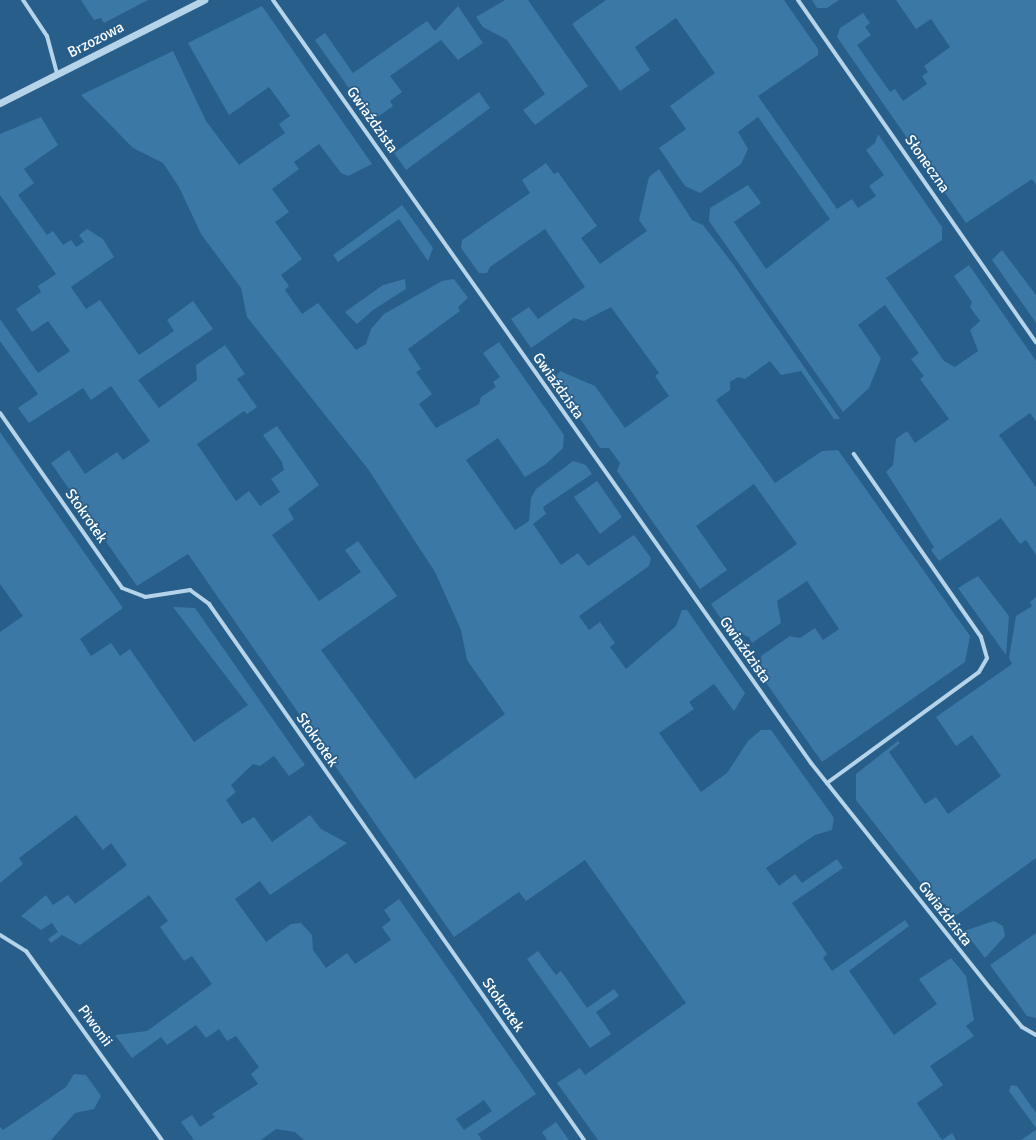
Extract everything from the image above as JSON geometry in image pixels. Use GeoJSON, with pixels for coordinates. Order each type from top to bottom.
{"type":"FeatureCollection","features":[{"type":"Feature","properties":{"kind":"street"},"geometry":{"type":"LineString","coordinates":[[23,0],[47,36],[57,74]]}},
{"type":"Feature","properties":{"kind":"street","name":"Brzozowa"},"geometry":{"type":"LineString","coordinates":[[0,103],[204,0]]}},
{"type":"Feature","properties":{"kind":"street","name":"Gwiaździsta"},"geometry":{"type":"LineString","coordinates":[[273,0],[827,782],[1022,1027],[1036,1035]]}},
{"type":"Feature","properties":{"kind":"street","name":"Słoneczna"},"geometry":{"type":"LineString","coordinates":[[798,0],[1036,342]]}},
{"type":"Feature","properties":{"kind":"street","name":"Stokrotek"},"geometry":{"type":"LineString","coordinates":[[0,413],[122,588],[145,597],[190,590],[209,604],[584,1140]]}},
{"type":"Feature","properties":{"kind":"street"},"geometry":{"type":"LineString","coordinates":[[827,782],[979,672],[987,658],[977,632],[854,454]]}},
{"type":"Feature","properties":{"kind":"street","name":"Piwonii"},"geometry":{"type":"LineString","coordinates":[[0,935],[26,951],[162,1140]]}},
{"type":"Feature","properties":{"kind":"shaded area"},"geometry":{"type":"Polygon","coordinates":[[[81,0],[148,0],[104,23],[101,18],[94,20],[81,0]]]}},
{"type":"Feature","properties":{"kind":"shaded area"},"geometry":{"type":"Polygon","coordinates":[[[505,0],[528,0],[588,86],[535,125],[523,110],[545,94],[507,40],[483,27],[476,17],[505,0]]]}},
{"type":"Feature","properties":{"kind":"shaded area"},"geometry":{"type":"Polygon","coordinates":[[[606,0],[784,0],[818,49],[818,55],[758,96],[837,209],[852,199],[858,208],[876,196],[869,186],[884,175],[866,150],[875,143],[878,134],[942,227],[942,240],[886,278],[944,361],[955,367],[978,351],[970,330],[980,321],[970,307],[972,302],[954,276],[969,265],[1036,361],[1036,421],[1030,413],[999,435],[1036,487],[1036,555],[1026,540],[1020,544],[1001,518],[939,561],[931,550],[934,547],[886,472],[893,465],[896,439],[907,431],[915,443],[949,419],[920,379],[924,376],[911,359],[919,353],[885,305],[858,325],[881,358],[869,388],[843,412],[709,221],[710,208],[748,185],[761,203],[734,222],[766,269],[830,219],[758,117],[738,132],[748,149],[741,164],[700,193],[685,186],[659,148],[686,129],[670,106],[715,73],[676,18],[635,47],[650,70],[620,91],[572,24],[606,0]]]}},
{"type":"Feature","properties":{"kind":"shaded area"},"geometry":{"type":"Polygon","coordinates":[[[812,0],[839,0],[827,8],[817,8],[812,0]]]}},
{"type":"Feature","properties":{"kind":"shaded area"},"geometry":{"type":"Polygon","coordinates":[[[896,0],[1036,0],[1036,185],[1032,179],[966,223],[837,37],[840,28],[863,13],[870,23],[865,27],[871,35],[857,45],[890,92],[895,89],[903,101],[927,84],[922,76],[928,72],[924,66],[950,47],[931,19],[916,29],[896,0]]]}},
{"type":"Feature","properties":{"kind":"shaded area"},"geometry":{"type":"Polygon","coordinates":[[[262,6],[372,164],[348,176],[341,173],[319,144],[294,162],[299,169],[272,189],[289,212],[275,222],[302,259],[281,275],[289,286],[285,290],[302,314],[318,303],[356,350],[366,344],[371,329],[384,314],[442,281],[454,279],[468,298],[458,307],[460,311],[408,349],[421,369],[416,372],[432,394],[419,404],[436,428],[479,404],[481,397],[496,387],[493,382],[500,377],[483,353],[499,342],[564,435],[563,448],[546,464],[525,477],[498,438],[466,460],[515,530],[529,521],[531,498],[536,489],[573,461],[586,465],[592,474],[543,507],[546,514],[533,524],[561,565],[578,553],[588,566],[634,535],[651,558],[649,566],[579,616],[589,630],[600,622],[615,643],[610,647],[626,669],[676,626],[682,610],[687,610],[745,693],[734,711],[714,684],[689,702],[694,709],[659,733],[701,792],[727,773],[748,741],[761,730],[771,730],[834,818],[832,830],[815,835],[766,868],[779,886],[795,874],[802,883],[837,859],[843,868],[792,903],[827,954],[823,958],[832,971],[905,920],[909,926],[849,971],[894,1035],[937,1004],[919,979],[951,958],[966,976],[974,1020],[966,1026],[974,1036],[930,1066],[943,1085],[917,1103],[942,1140],[598,1140],[557,1083],[580,1068],[585,1075],[686,1003],[585,860],[526,901],[519,892],[454,937],[188,554],[137,586],[51,463],[69,450],[85,474],[117,452],[123,460],[150,441],[111,386],[91,400],[83,388],[29,423],[18,408],[38,394],[0,341],[0,319],[38,373],[70,351],[48,321],[32,332],[16,309],[41,292],[38,286],[56,274],[0,195],[0,134],[41,117],[58,145],[24,169],[34,183],[18,195],[47,235],[53,231],[63,245],[71,240],[76,247],[84,242],[79,235],[87,229],[103,239],[114,257],[71,287],[86,309],[100,300],[139,355],[174,331],[167,320],[193,301],[213,329],[138,380],[159,408],[197,380],[196,365],[225,345],[245,374],[237,379],[257,407],[247,414],[244,411],[197,444],[236,501],[249,491],[260,506],[280,492],[271,479],[284,470],[282,462],[263,435],[277,426],[319,485],[288,509],[294,519],[272,535],[319,601],[361,572],[345,550],[358,541],[397,596],[321,650],[415,779],[505,714],[467,660],[461,630],[435,572],[368,469],[247,317],[241,288],[201,234],[179,187],[163,163],[133,148],[81,95],[173,51],[206,121],[239,165],[285,133],[279,124],[290,116],[269,87],[229,115],[188,43],[262,6]]]}},
{"type":"Feature","properties":{"kind":"shaded area"},"geometry":{"type":"Polygon","coordinates":[[[458,6],[483,43],[458,60],[441,40],[390,76],[402,92],[390,101],[393,106],[372,121],[315,40],[325,33],[353,73],[427,21],[435,31],[458,6]]]}},
{"type":"Feature","properties":{"kind":"shaded area"},"geometry":{"type":"Polygon","coordinates":[[[479,92],[490,108],[406,170],[394,153],[479,92]]]}},
{"type":"Feature","properties":{"kind":"shaded area"},"geometry":{"type":"Polygon","coordinates":[[[546,163],[554,174],[558,172],[597,226],[581,238],[600,264],[647,231],[639,220],[649,177],[659,169],[692,220],[703,225],[733,264],[840,419],[834,419],[801,371],[781,375],[770,361],[745,379],[738,377],[730,382],[730,390],[716,400],[775,483],[822,451],[838,450],[970,636],[965,662],[822,762],[762,677],[761,656],[790,636],[800,638],[815,628],[823,640],[839,629],[807,581],[777,601],[781,623],[752,643],[749,637],[727,628],[711,604],[797,544],[754,484],[696,526],[727,570],[700,589],[617,471],[620,463],[609,448],[600,448],[554,380],[560,371],[595,386],[625,428],[669,396],[655,376],[659,373],[611,307],[584,321],[574,318],[531,348],[511,319],[529,307],[538,319],[585,287],[545,229],[490,267],[487,273],[479,273],[461,248],[462,240],[530,193],[522,180],[546,163]]]}},
{"type":"Feature","properties":{"kind":"shaded area"},"geometry":{"type":"Polygon","coordinates":[[[402,205],[433,248],[428,261],[399,219],[338,262],[333,255],[402,205]]]}},
{"type":"Feature","properties":{"kind":"shaded area"},"geometry":{"type":"Polygon","coordinates":[[[1002,250],[1036,295],[1036,323],[992,260],[1002,250]]]}},
{"type":"Feature","properties":{"kind":"shaded area"},"geometry":{"type":"Polygon","coordinates":[[[405,279],[406,289],[373,310],[357,324],[345,312],[383,285],[405,279]]]}},
{"type":"Feature","properties":{"kind":"shaded area"},"geometry":{"type":"Polygon","coordinates":[[[0,432],[123,608],[80,639],[91,656],[111,643],[120,656],[130,649],[194,742],[248,705],[173,607],[195,608],[305,765],[289,776],[274,756],[260,766],[253,764],[231,785],[236,792],[226,800],[242,824],[254,817],[272,842],[310,815],[321,829],[347,843],[270,895],[260,881],[235,899],[266,942],[291,924],[301,923],[312,935],[313,950],[326,968],[347,953],[355,964],[391,940],[382,927],[391,920],[384,910],[399,899],[536,1094],[478,1134],[482,1140],[304,1140],[295,1132],[276,1129],[261,1140],[194,1140],[181,1122],[192,1115],[200,1127],[215,1117],[212,1114],[258,1084],[251,1074],[259,1067],[236,1036],[227,1041],[219,1029],[206,1038],[196,1025],[167,1045],[161,1037],[132,1058],[115,1035],[147,1031],[212,984],[192,956],[184,961],[160,927],[168,921],[149,895],[80,945],[62,935],[51,943],[48,939],[58,932],[52,923],[41,930],[21,916],[46,895],[53,905],[68,895],[75,904],[127,865],[111,843],[103,850],[76,815],[19,858],[23,864],[0,883],[0,632],[23,616],[0,584],[0,432]],[[484,1100],[456,1119],[464,1130],[492,1111],[484,1100]]]}},
{"type":"Feature","properties":{"kind":"shaded area"},"geometry":{"type":"Polygon","coordinates":[[[597,481],[622,517],[600,534],[574,497],[597,481]]]}},
{"type":"Feature","properties":{"kind":"shaded area"},"geometry":{"type":"Polygon","coordinates":[[[978,576],[1009,616],[1006,655],[958,588],[978,576]]]}},
{"type":"Feature","properties":{"kind":"shaded area"},"geometry":{"type":"Polygon","coordinates":[[[1036,597],[1036,858],[954,917],[944,903],[940,906],[934,900],[856,800],[856,774],[898,741],[900,743],[889,752],[925,804],[936,797],[948,814],[1001,776],[972,735],[956,746],[936,717],[1012,664],[1009,658],[1016,616],[1032,606],[1030,602],[1036,597]]]}},
{"type":"Feature","properties":{"kind":"shaded area"},"geometry":{"type":"Polygon","coordinates":[[[994,921],[1003,926],[1005,936],[985,958],[964,931],[994,921]]]}},
{"type":"Feature","properties":{"kind":"shaded area"},"geometry":{"type":"Polygon","coordinates":[[[1036,933],[1036,1018],[1027,1016],[990,965],[1036,933]]]}},
{"type":"Feature","properties":{"kind":"shaded area"},"geometry":{"type":"Polygon","coordinates":[[[538,951],[556,975],[561,971],[587,1008],[614,989],[619,996],[596,1012],[611,1034],[590,1048],[527,959],[538,951]]]}},
{"type":"Feature","properties":{"kind":"shaded area"},"geometry":{"type":"Polygon","coordinates":[[[74,1074],[86,1075],[101,1096],[94,1109],[75,1113],[51,1140],[0,1140],[0,1127],[3,1130],[66,1087],[74,1074]]]}},
{"type":"Feature","properties":{"kind":"shaded area"},"geometry":{"type":"Polygon","coordinates":[[[1011,1085],[1017,1086],[1036,1113],[1036,1128],[1009,1091],[1011,1085]]]}},
{"type":"Feature","properties":{"kind":"shaded area"},"geometry":{"type":"Polygon","coordinates":[[[556,1122],[569,1140],[547,1140],[542,1132],[556,1122]]]}},
{"type":"Feature","properties":{"kind":"shaded area"},"geometry":{"type":"Polygon","coordinates":[[[1036,1130],[1036,1140],[1021,1140],[1036,1130]]]}},
{"type":"Feature","properties":{"kind":"shaded area"},"geometry":{"type":"Polygon","coordinates":[[[952,1133],[956,1140],[942,1140],[952,1133]]]}}]}
